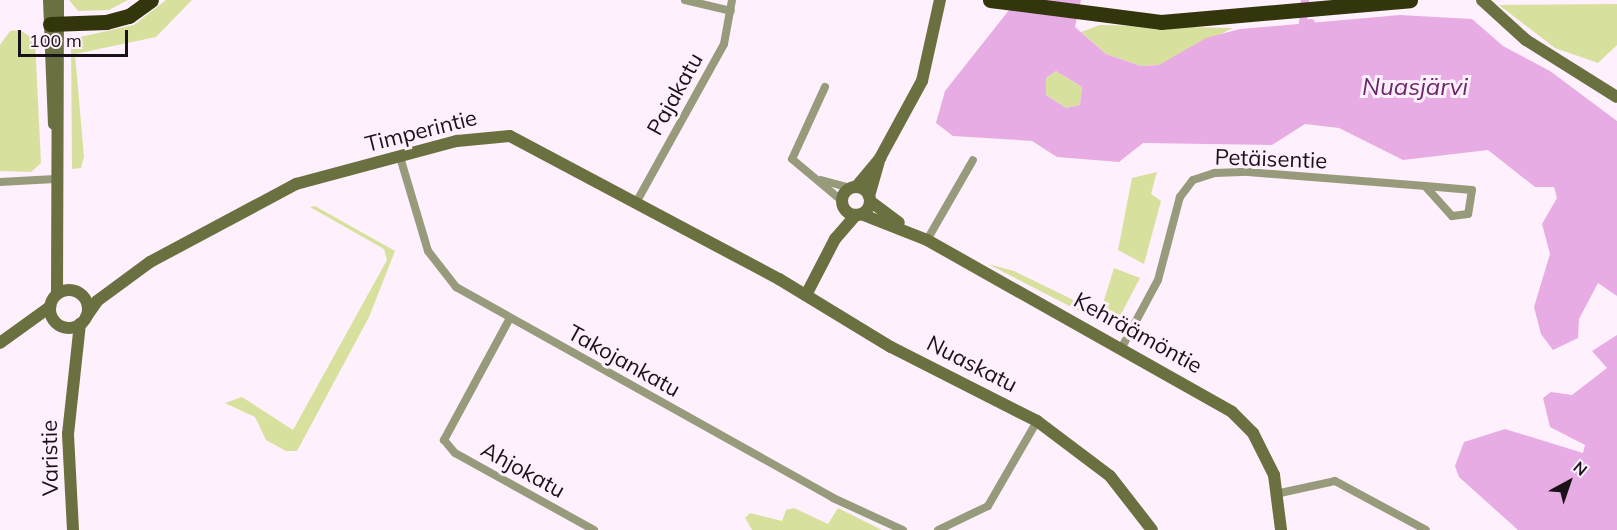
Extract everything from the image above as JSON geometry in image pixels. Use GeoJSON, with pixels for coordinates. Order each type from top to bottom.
{"type":"FeatureCollection","features":[{"type":"Feature","properties":{"kind":"highway"},"geometry":{"type":"LineString","coordinates":[[54,24],[106,22],[129,16],[151,0]]}},
{"type":"Feature","properties":{"kind":"highway"},"geometry":{"type":"LineString","coordinates":[[990,0],[1099,14],[1217,20],[1410,0]]}},
{"type":"Feature","properties":{"kind":"highway"},"geometry":{"type":"LineString","coordinates":[[1047,0],[1099,14]]}},
{"type":"Feature","properties":{"kind":"street"},"geometry":{"type":"LineString","coordinates":[[49,0],[54,24]]}},
{"type":"Feature","properties":{"kind":"street"},"geometry":{"type":"LineString","coordinates":[[0,343],[33,324],[50,307],[57,294],[54,24],[58,0]]}},
{"type":"Feature","properties":{"kind":"street"},"geometry":{"type":"LineString","coordinates":[[685,0],[731,10]]}},
{"type":"Feature","properties":{"kind":"street","name":"Pajakatu"},"geometry":{"type":"LineString","coordinates":[[637,201],[724,44],[732,0]]}},
{"type":"Feature","properties":{"kind":"street"},"geometry":{"type":"LineString","coordinates":[[806,295],[835,239],[843,204],[880,158],[922,81],[940,0]]}},
{"type":"Feature","properties":{"kind":"street"},"geometry":{"type":"LineString","coordinates":[[1482,0],[1526,40],[1617,97]]}},
{"type":"Feature","properties":{"kind":"street"},"geometry":{"type":"LineString","coordinates":[[825,87],[793,149],[796,167],[818,179],[854,188]]}},
{"type":"Feature","properties":{"kind":"street","name":"Timperintie"},"geometry":{"type":"LineString","coordinates":[[83,321],[110,291],[150,262],[296,184],[485,135],[510,136],[637,201],[806,295]]}},
{"type":"Feature","properties":{"kind":"street","name":"Takojankatu"},"geometry":{"type":"LineString","coordinates":[[400,157],[436,265],[456,286],[862,514],[903,530]]}},
{"type":"Feature","properties":{"kind":"street"},"geometry":{"type":"LineString","coordinates":[[835,239],[859,214],[869,199],[880,158]]}},
{"type":"Feature","properties":{"kind":"street"},"geometry":{"type":"LineString","coordinates":[[927,240],[973,160]]}},
{"type":"Feature","properties":{"kind":"street","name":"Petäisentie"},"geometry":{"type":"LineString","coordinates":[[1122,347],[1158,280],[1180,197],[1193,180],[1248,172],[1425,186],[1472,190],[1468,214],[1452,216],[1425,186]]}},
{"type":"Feature","properties":{"kind":"street"},"geometry":{"type":"LineString","coordinates":[[0,182],[55,179]]}},
{"type":"Feature","properties":{"kind":"street"},"geometry":{"type":"LineString","coordinates":[[818,179],[843,204]]}},
{"type":"Feature","properties":{"kind":"street","name":"Kehräämöntie"},"geometry":{"type":"LineString","coordinates":[[854,188],[907,229],[1122,347],[1232,412],[1267,456],[1280,493],[1281,530]]}},
{"type":"Feature","properties":{"kind":"street","name":"Kehräämöntie"},"geometry":{"type":"LineString","coordinates":[[843,204],[859,214],[907,229]]}},
{"type":"Feature","properties":{"kind":"street"},"geometry":{"type":"LineString","coordinates":[[58,264],[77,293]]}},
{"type":"Feature","properties":{"kind":"street","name":"Timperintie"},"geometry":{"type":"LineString","coordinates":[[57,294],[110,291]]}},
{"type":"Feature","properties":{"kind":"street","name":"Varistie"},"geometry":{"type":"LineString","coordinates":[[73,530],[68,434],[83,321],[77,293]]}},
{"type":"Feature","properties":{"kind":"street","name":"Nuaskatu"},"geometry":{"type":"LineString","coordinates":[[806,295],[891,347],[1037,421],[1110,476],[1152,530]]}},
{"type":"Feature","properties":{"kind":"street"},"geometry":{"type":"LineString","coordinates":[[50,307],[59,324],[79,350]]}},
{"type":"Feature","properties":{"kind":"street","name":"Ahjokatu"},"geometry":{"type":"LineString","coordinates":[[510,318],[445,435],[455,453],[594,530]]}},
{"type":"Feature","properties":{"kind":"street"},"geometry":{"type":"LineString","coordinates":[[33,324],[83,321]]}},
{"type":"Feature","properties":{"kind":"street"},"geometry":{"type":"LineString","coordinates":[[938,530],[988,506],[1037,421]]}},
{"type":"Feature","properties":{"kind":"street"},"geometry":{"type":"LineString","coordinates":[[1280,493],[1335,481],[1426,530]]}},
{"type":"Feature","properties":{"kind":"green space"},"geometry":{"type":"Polygon","coordinates":[[[69,0],[128,0],[109,10],[78,11],[69,0]]]}},
{"type":"Feature","properties":{"kind":"green space"},"geometry":{"type":"Polygon","coordinates":[[[166,0],[192,0],[156,37],[75,54],[84,157],[81,168],[72,169],[71,39],[134,25],[166,0]]]}},
{"type":"Feature","properties":{"kind":"green space"},"geometry":{"type":"Polygon","coordinates":[[[1617,4],[1617,45],[1598,63],[1555,48],[1499,5],[1617,4]]]}},
{"type":"Feature","properties":{"kind":"green space"},"geometry":{"type":"Polygon","coordinates":[[[1100,25],[1233,28],[1159,65],[1141,66],[1106,54],[1081,32],[1100,25]]]}},
{"type":"Feature","properties":{"kind":"green space"},"geometry":{"type":"Polygon","coordinates":[[[20,30],[35,40],[41,163],[31,172],[0,171],[0,45],[10,31],[20,30]]]}},
{"type":"Feature","properties":{"kind":"green space"},"geometry":{"type":"Polygon","coordinates":[[[1056,71],[1082,87],[1080,105],[1066,108],[1046,95],[1046,78],[1056,71]]]}},
{"type":"Feature","properties":{"kind":"green space"},"geometry":{"type":"Polygon","coordinates":[[[1157,172],[1151,194],[1161,201],[1144,264],[1118,250],[1132,178],[1157,172]]]}},
{"type":"Feature","properties":{"kind":"green space"},"geometry":{"type":"Polygon","coordinates":[[[315,206],[395,251],[369,317],[297,451],[286,451],[266,440],[255,417],[225,403],[242,397],[293,430],[387,260],[384,249],[310,207],[315,206]]]}},
{"type":"Feature","properties":{"kind":"green space"},"geometry":{"type":"Polygon","coordinates":[[[988,264],[1014,271],[1100,313],[1114,268],[1140,278],[1119,318],[1108,326],[988,264]]]}},
{"type":"Feature","properties":{"kind":"green space"},"geometry":{"type":"Polygon","coordinates":[[[794,508],[828,524],[838,508],[882,530],[752,530],[745,518],[750,513],[782,521],[786,510],[794,508]]]}},
{"type":"Feature","properties":{"kind":"water","name":"Nuasjärvi"},"geometry":{"type":"Polygon","coordinates":[[[1017,0],[1081,0],[1075,27],[1106,54],[1141,66],[1159,65],[1206,38],[1240,29],[1400,15],[1472,19],[1503,46],[1550,71],[1617,121],[1617,296],[1598,283],[1579,319],[1578,338],[1553,350],[1541,334],[1534,307],[1550,254],[1542,224],[1557,198],[1554,187],[1535,187],[1488,150],[1403,160],[1339,128],[1305,124],[1272,145],[1143,143],[1119,162],[1057,157],[1032,141],[953,136],[936,123],[945,91],[1017,0]],[[1056,71],[1046,78],[1046,95],[1066,108],[1080,105],[1082,87],[1056,71]]]}},
{"type":"Feature","properties":{"kind":"water"},"geometry":{"type":"Polygon","coordinates":[[[1617,335],[1617,530],[1518,530],[1459,477],[1455,466],[1464,442],[1505,429],[1583,453],[1585,445],[1550,427],[1543,398],[1551,392],[1572,395],[1607,368],[1592,351],[1617,335]]]}},
{"type":"Feature","properties":{"kind":"waterway"},"geometry":{"type":"LineString","coordinates":[[1305,0],[1303,24],[1311,23]]}}]}
